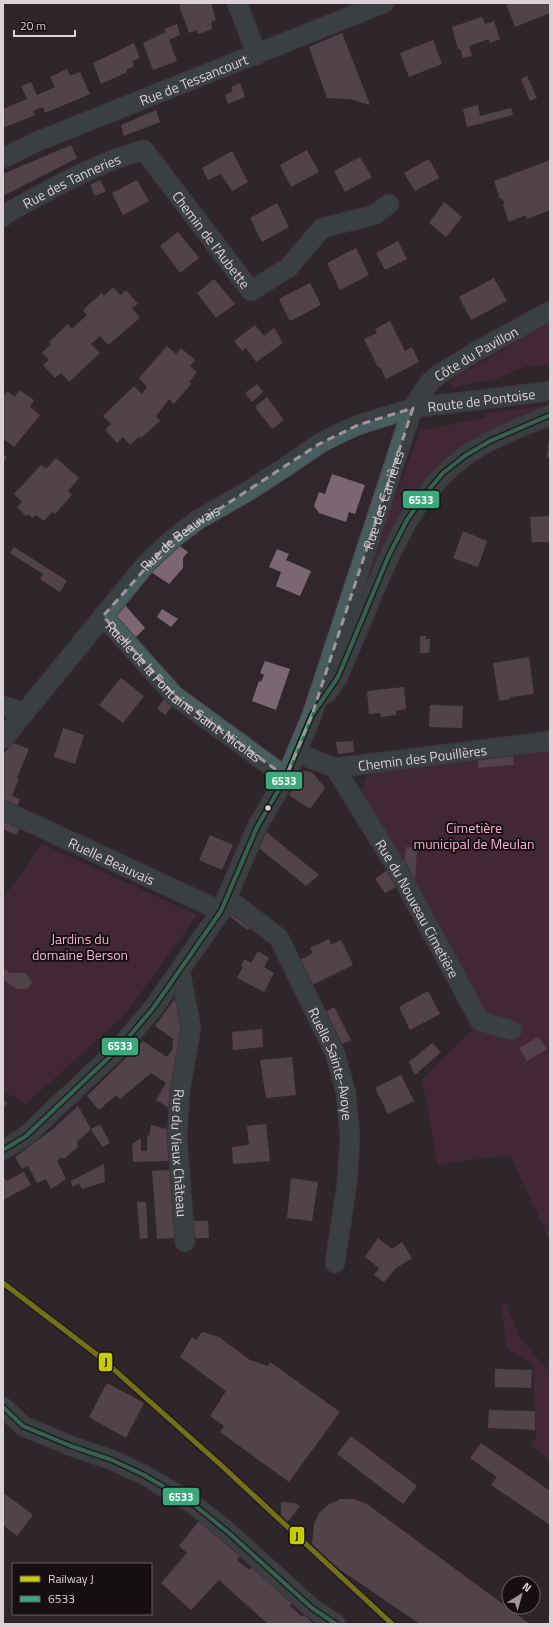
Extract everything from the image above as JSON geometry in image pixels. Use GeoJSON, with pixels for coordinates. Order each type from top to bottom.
{"type":"FeatureCollection","features":[{"type":"Feature","properties":{"kind":"street"},"geometry":{"type":"LineString","coordinates":[[238,3],[257,55]]}},
{"type":"Feature","properties":{"kind":"street","name":"Rue de Tessancourt"},"geometry":{"type":"LineString","coordinates":[[3,158],[36,142],[384,3]]}},
{"type":"Feature","properties":{"kind":"street","name":"Chemin de l'Aubette"},"geometry":{"type":"LineString","coordinates":[[144,150],[251,291],[289,268],[322,228],[374,215],[389,204]]}},
{"type":"Feature","properties":{"kind":"street","name":"Rue des Tanneries"},"geometry":{"type":"LineString","coordinates":[[3,217],[7,213],[69,179],[120,157],[144,150]]}},
{"type":"Feature","properties":{"kind":"street","name":"Côte du Pavillon"},"geometry":{"type":"LineString","coordinates":[[413,408],[424,389],[438,375],[477,351],[550,311]]}},
{"type":"Feature","properties":{"kind":"street","name":"Route de Pontoise"},"geometry":{"type":"LineString","coordinates":[[413,408],[550,391]]}},
{"type":"Feature","properties":{"kind":"street","name":"Rue de Beauvais"},"geometry":{"type":"LineString","coordinates":[[3,739],[146,564],[170,541],[199,519],[245,493],[338,434],[358,425],[413,408]]}},
{"type":"Feature","properties":{"kind":"street","name":"Rue des Carrières"},"geometry":{"type":"LineString","coordinates":[[3,1150],[26,1136],[122,1045],[154,1008],[224,905],[257,827],[286,777],[312,715],[413,408]]}},
{"type":"Feature","properties":{"kind":"street"},"geometry":{"type":"LineString","coordinates":[[312,715],[338,677],[389,555],[407,520],[426,493],[443,473],[466,455],[490,441],[550,415]]}},
{"type":"Feature","properties":{"kind":"street","name":"Ruelle de la Fontaine Saint-Nicolas"},"geometry":{"type":"LineString","coordinates":[[103,616],[175,696],[286,777]]}},
{"type":"Feature","properties":{"kind":"street"},"geometry":{"type":"LineString","coordinates":[[3,706],[24,712]]}},
{"type":"Feature","properties":{"kind":"street","name":"Chemin des Pouillères"},"geometry":{"type":"LineString","coordinates":[[297,753],[335,768],[550,741]]}},
{"type":"Feature","properties":{"kind":"street","name":"Rue du Nouveau Cimetière"},"geometry":{"type":"LineString","coordinates":[[335,768],[397,868],[480,1021],[512,1030]]}},
{"type":"Feature","properties":{"kind":"street","name":"Ruelle Beauvais"},"geometry":{"type":"LineString","coordinates":[[3,810],[224,905]]}},
{"type":"Feature","properties":{"kind":"street","name":"Ruelle Sainte-Avoye"},"geometry":{"type":"LineString","coordinates":[[224,905],[279,938],[335,1053],[346,1093],[350,1138],[347,1183],[335,1263]]}},
{"type":"Feature","properties":{"kind":"street","name":"Rue du Vieux Château"},"geometry":{"type":"LineString","coordinates":[[180,970],[191,1028],[180,1091],[177,1135],[185,1242]]}},
{"type":"Feature","properties":{"kind":"street"},"geometry":{"type":"LineString","coordinates":[[3,1407],[23,1426],[70,1446],[112,1460],[144,1475],[193,1504],[229,1533],[312,1608],[336,1624]]}},
{"type":"Feature","properties":{"kind":"highlighted area"},"geometry":{"type":"Polygon","coordinates":[[[413,408],[312,715],[286,777],[175,696],[103,616],[170,541],[319,444],[358,425],[413,408]]]}},
{"type":"Feature","properties":{"kind":"green space"},"geometry":{"type":"Polygon","coordinates":[[[550,323],[550,365],[526,366],[495,379],[453,387],[450,384],[451,380],[550,323]]]}},
{"type":"Feature","properties":{"kind":"green space"},"geometry":{"type":"Polygon","coordinates":[[[550,405],[478,437],[443,462],[415,490],[388,538],[330,667],[420,431],[485,418],[488,413],[550,405]]]}},
{"type":"Feature","properties":{"kind":"green space","name":"Cimetière municipal de Meulan"},"geometry":{"type":"Polygon","coordinates":[[[550,749],[550,1241],[510,1155],[438,1164],[422,1079],[486,1017],[360,792],[370,769],[550,749]]]}},
{"type":"Feature","properties":{"kind":"green space","name":"Jardins du domaine Berson"},"geometry":{"type":"Polygon","coordinates":[[[42,844],[197,915],[126,1013],[26,1104],[3,1091],[3,899],[42,844]]]}},
{"type":"Feature","properties":{"kind":"green space"},"geometry":{"type":"Polygon","coordinates":[[[502,1303],[506,1303],[518,1335],[550,1373],[550,1460],[531,1445],[536,1436],[533,1364],[506,1348],[502,1303]]]}},
{"type":"Feature","properties":{"kind":"building"},"geometry":{"type":"Polygon","coordinates":[[[184,3],[211,3],[216,20],[211,22],[212,29],[198,34],[197,30],[189,33],[179,5],[184,3]]]}},
{"type":"Feature","properties":{"kind":"building"},"geometry":{"type":"Polygon","coordinates":[[[506,3],[549,3],[550,13],[515,27],[506,3]]]}},
{"type":"Feature","properties":{"kind":"building"},"geometry":{"type":"Polygon","coordinates":[[[482,17],[485,24],[494,21],[500,39],[490,43],[489,39],[469,46],[472,56],[463,58],[460,49],[458,49],[452,27],[482,17]]]}},
{"type":"Feature","properties":{"kind":"building"},"geometry":{"type":"Polygon","coordinates":[[[177,24],[180,35],[169,40],[177,61],[153,70],[143,43],[166,32],[164,29],[177,24]]]}},
{"type":"Feature","properties":{"kind":"building"},"geometry":{"type":"Polygon","coordinates":[[[342,33],[370,105],[350,99],[327,98],[309,47],[342,33]]]}},
{"type":"Feature","properties":{"kind":"building"},"geometry":{"type":"Polygon","coordinates":[[[433,40],[442,64],[409,77],[400,53],[433,40]]]}},
{"type":"Feature","properties":{"kind":"building"},"geometry":{"type":"Polygon","coordinates":[[[134,43],[140,58],[132,61],[134,66],[126,70],[127,72],[101,84],[93,63],[134,43]]]}},
{"type":"Feature","properties":{"kind":"building"},"geometry":{"type":"Polygon","coordinates":[[[67,69],[70,76],[80,72],[90,94],[45,113],[43,107],[33,111],[35,115],[3,128],[3,109],[27,99],[21,86],[31,82],[37,95],[55,87],[50,77],[67,69]]]}},
{"type":"Feature","properties":{"kind":"building"},"geometry":{"type":"Polygon","coordinates":[[[527,76],[537,98],[530,101],[521,79],[527,76]]]}},
{"type":"Feature","properties":{"kind":"building"},"geometry":{"type":"Polygon","coordinates":[[[240,83],[245,97],[228,104],[225,95],[233,92],[231,87],[240,83]]]}},
{"type":"Feature","properties":{"kind":"building"},"geometry":{"type":"Polygon","coordinates":[[[478,105],[480,116],[511,108],[513,115],[467,127],[463,109],[478,105]]]}},
{"type":"Feature","properties":{"kind":"building"},"geometry":{"type":"Polygon","coordinates":[[[156,110],[160,122],[124,136],[121,125],[156,110]]]}},
{"type":"Feature","properties":{"kind":"building"},"geometry":{"type":"Polygon","coordinates":[[[71,145],[77,158],[3,196],[3,174],[71,145]]]}},
{"type":"Feature","properties":{"kind":"building"},"geometry":{"type":"Polygon","coordinates":[[[307,150],[319,172],[291,187],[280,165],[307,150]]]}},
{"type":"Feature","properties":{"kind":"building"},"geometry":{"type":"Polygon","coordinates":[[[232,151],[248,182],[232,191],[221,174],[208,180],[202,168],[232,151]]]}},
{"type":"Feature","properties":{"kind":"building"},"geometry":{"type":"Polygon","coordinates":[[[360,157],[372,177],[345,192],[334,171],[360,157]]]}},
{"type":"Feature","properties":{"kind":"building"},"geometry":{"type":"Polygon","coordinates":[[[429,159],[439,178],[415,191],[404,173],[429,159]]]}},
{"type":"Feature","properties":{"kind":"building"},"geometry":{"type":"Polygon","coordinates":[[[550,160],[550,210],[527,219],[526,215],[509,222],[503,205],[505,204],[502,199],[500,199],[494,181],[550,160]]]}},
{"type":"Feature","properties":{"kind":"building"},"geometry":{"type":"Polygon","coordinates":[[[100,180],[106,191],[95,196],[90,185],[100,180]]]}},
{"type":"Feature","properties":{"kind":"building"},"geometry":{"type":"Polygon","coordinates":[[[137,180],[149,201],[123,215],[112,193],[137,180]]]}},
{"type":"Feature","properties":{"kind":"building"},"geometry":{"type":"Polygon","coordinates":[[[444,202],[462,217],[446,237],[429,223],[444,202]]]}},
{"type":"Feature","properties":{"kind":"building"},"geometry":{"type":"Polygon","coordinates":[[[277,203],[289,227],[262,242],[250,218],[277,203]]]}},
{"type":"Feature","properties":{"kind":"building"},"geometry":{"type":"Polygon","coordinates":[[[178,232],[199,258],[180,273],[160,246],[178,232]]]}},
{"type":"Feature","properties":{"kind":"building"},"geometry":{"type":"Polygon","coordinates":[[[398,241],[407,259],[385,270],[376,253],[398,241]]]}},
{"type":"Feature","properties":{"kind":"building"},"geometry":{"type":"Polygon","coordinates":[[[356,248],[369,275],[340,290],[327,263],[356,248]]]}},
{"type":"Feature","properties":{"kind":"building"},"geometry":{"type":"Polygon","coordinates":[[[494,278],[507,301],[471,320],[459,297],[494,278]]]}},
{"type":"Feature","properties":{"kind":"building"},"geometry":{"type":"Polygon","coordinates":[[[214,279],[235,304],[216,318],[197,293],[214,279]]]}},
{"type":"Feature","properties":{"kind":"building"},"geometry":{"type":"Polygon","coordinates":[[[310,283],[321,305],[290,321],[279,299],[310,283]]]}},
{"type":"Feature","properties":{"kind":"building"},"geometry":{"type":"Polygon","coordinates":[[[113,287],[120,295],[126,290],[138,304],[132,308],[140,318],[108,345],[100,336],[91,344],[100,353],[69,382],[61,373],[55,378],[43,365],[49,360],[42,353],[51,344],[49,342],[68,324],[72,329],[87,315],[83,310],[102,293],[104,296],[113,287]]]}},
{"type":"Feature","properties":{"kind":"building"},"geometry":{"type":"Polygon","coordinates":[[[390,321],[405,351],[412,347],[419,362],[386,379],[380,367],[378,367],[364,339],[377,333],[375,329],[390,321]]]}},
{"type":"Feature","properties":{"kind":"building"},"geometry":{"type":"Polygon","coordinates":[[[255,325],[264,336],[274,328],[283,343],[256,362],[246,348],[242,351],[234,341],[255,325]]]}},
{"type":"Feature","properties":{"kind":"building"},"geometry":{"type":"Polygon","coordinates":[[[167,346],[176,354],[181,348],[195,360],[190,366],[197,372],[189,382],[191,384],[174,404],[169,399],[156,416],[160,421],[141,438],[139,436],[130,445],[123,437],[117,443],[105,430],[111,424],[103,416],[134,386],[142,394],[147,387],[139,378],[167,346]]]}},
{"type":"Feature","properties":{"kind":"building"},"geometry":{"type":"Polygon","coordinates":[[[257,384],[263,392],[252,402],[245,393],[257,384]]]}},
{"type":"Feature","properties":{"kind":"building"},"geometry":{"type":"Polygon","coordinates":[[[19,390],[34,400],[30,407],[40,415],[14,447],[5,440],[3,443],[3,397],[7,391],[15,397],[19,390]]]}},
{"type":"Feature","properties":{"kind":"building"},"geometry":{"type":"Polygon","coordinates":[[[267,397],[284,420],[272,429],[255,407],[267,397]]]}},
{"type":"Feature","properties":{"kind":"building"},"geometry":{"type":"Polygon","coordinates":[[[549,439],[550,457],[547,457],[549,439]]]}},
{"type":"Feature","properties":{"kind":"building"},"geometry":{"type":"Polygon","coordinates":[[[3,454],[7,457],[3,464],[3,454]]]}},
{"type":"Feature","properties":{"kind":"building"},"geometry":{"type":"Polygon","coordinates":[[[56,458],[79,478],[68,491],[72,495],[55,514],[52,512],[44,521],[36,515],[33,518],[28,514],[26,516],[17,507],[22,502],[14,494],[41,465],[46,469],[56,458]]]}},
{"type":"Feature","properties":{"kind":"building"},"geometry":{"type":"Polygon","coordinates":[[[332,474],[365,485],[355,514],[349,512],[346,522],[319,513],[314,506],[319,492],[325,494],[332,474]]]}},
{"type":"Feature","properties":{"kind":"building"},"geometry":{"type":"Polygon","coordinates":[[[550,516],[550,542],[532,542],[530,517],[550,516]]]}},
{"type":"Feature","properties":{"kind":"building"},"geometry":{"type":"Polygon","coordinates":[[[463,531],[487,541],[478,567],[453,558],[463,531]]]}},
{"type":"Feature","properties":{"kind":"building"},"geometry":{"type":"Polygon","coordinates":[[[180,546],[188,552],[183,558],[183,568],[169,584],[151,572],[180,546]]]}},
{"type":"Feature","properties":{"kind":"building"},"geometry":{"type":"Polygon","coordinates":[[[14,547],[67,581],[60,592],[40,579],[43,574],[10,553],[14,547]]]}},
{"type":"Feature","properties":{"kind":"building"},"geometry":{"type":"Polygon","coordinates":[[[277,549],[289,554],[286,560],[311,571],[300,596],[276,586],[281,572],[269,567],[277,549]]]}},
{"type":"Feature","properties":{"kind":"building"},"geometry":{"type":"Polygon","coordinates":[[[125,605],[145,628],[132,641],[112,619],[125,605]]]}},
{"type":"Feature","properties":{"kind":"building"},"geometry":{"type":"Polygon","coordinates":[[[162,609],[178,619],[171,627],[157,617],[162,609]]]}},
{"type":"Feature","properties":{"kind":"building"},"geometry":{"type":"Polygon","coordinates":[[[420,636],[426,636],[426,639],[430,639],[429,653],[420,653],[420,636]]]}},
{"type":"Feature","properties":{"kind":"building"},"geometry":{"type":"Polygon","coordinates":[[[529,657],[534,694],[510,697],[510,699],[499,701],[493,663],[529,657]]]}},
{"type":"Feature","properties":{"kind":"building"},"geometry":{"type":"Polygon","coordinates":[[[265,661],[290,669],[276,710],[252,701],[259,681],[261,682],[264,675],[260,673],[265,661]]]}},
{"type":"Feature","properties":{"kind":"building"},"geometry":{"type":"Polygon","coordinates":[[[121,678],[144,696],[123,723],[99,705],[121,678]]]}},
{"type":"Feature","properties":{"kind":"building"},"geometry":{"type":"Polygon","coordinates":[[[404,687],[406,709],[396,711],[396,715],[381,717],[380,713],[369,714],[367,691],[404,687]]]}},
{"type":"Feature","properties":{"kind":"building"},"geometry":{"type":"Polygon","coordinates":[[[169,694],[176,701],[165,715],[157,708],[169,694]]]}},
{"type":"Feature","properties":{"kind":"building"},"geometry":{"type":"Polygon","coordinates":[[[430,705],[463,706],[462,728],[429,727],[430,705]]]}},
{"type":"Feature","properties":{"kind":"building"},"geometry":{"type":"Polygon","coordinates":[[[63,728],[84,735],[75,764],[54,757],[63,728]]]}},
{"type":"Feature","properties":{"kind":"building"},"geometry":{"type":"Polygon","coordinates":[[[353,741],[354,752],[338,754],[336,742],[353,741]]]}},
{"type":"Feature","properties":{"kind":"building"},"geometry":{"type":"Polygon","coordinates":[[[13,743],[29,749],[17,778],[19,779],[12,796],[20,799],[16,811],[3,805],[3,754],[13,743]]]}},
{"type":"Feature","properties":{"kind":"building"},"geometry":{"type":"Polygon","coordinates":[[[512,749],[514,765],[478,768],[477,752],[512,749]]]}},
{"type":"Feature","properties":{"kind":"building"},"geometry":{"type":"Polygon","coordinates":[[[304,771],[312,772],[325,788],[310,809],[289,795],[304,771]]]}},
{"type":"Feature","properties":{"kind":"building"},"geometry":{"type":"Polygon","coordinates":[[[3,814],[22,823],[16,835],[3,829],[3,814]]]}},
{"type":"Feature","properties":{"kind":"building"},"geometry":{"type":"Polygon","coordinates":[[[265,831],[319,875],[306,886],[259,848],[265,831]]]}},
{"type":"Feature","properties":{"kind":"building"},"geometry":{"type":"Polygon","coordinates":[[[210,835],[233,845],[222,870],[199,860],[210,835]]]}},
{"type":"Feature","properties":{"kind":"building"},"geometry":{"type":"Polygon","coordinates":[[[406,847],[417,848],[415,881],[404,866],[406,847]]]}},
{"type":"Feature","properties":{"kind":"building"},"geometry":{"type":"Polygon","coordinates":[[[387,870],[398,886],[385,893],[375,879],[387,870]]]}},
{"type":"Feature","properties":{"kind":"building"},"geometry":{"type":"Polygon","coordinates":[[[235,906],[255,922],[248,930],[229,916],[235,906]]]}},
{"type":"Feature","properties":{"kind":"building"},"geometry":{"type":"Polygon","coordinates":[[[329,939],[331,945],[341,940],[353,965],[310,986],[298,961],[313,953],[310,948],[329,939]]]}},
{"type":"Feature","properties":{"kind":"building"},"geometry":{"type":"Polygon","coordinates":[[[258,951],[269,958],[264,967],[274,973],[264,992],[237,978],[243,967],[241,966],[244,959],[251,963],[258,951]]]}},
{"type":"Feature","properties":{"kind":"building"},"geometry":{"type":"Polygon","coordinates":[[[3,968],[10,973],[26,973],[32,982],[27,989],[17,989],[3,979],[3,968]]]}},
{"type":"Feature","properties":{"kind":"building"},"geometry":{"type":"Polygon","coordinates":[[[428,991],[440,1014],[410,1030],[399,1007],[428,991]]]}},
{"type":"Feature","properties":{"kind":"building"},"geometry":{"type":"Polygon","coordinates":[[[177,996],[183,1015],[174,1111],[156,1100],[166,1083],[151,1073],[120,1099],[116,1095],[99,1110],[87,1096],[143,1041],[167,1057],[172,1050],[173,1039],[155,1026],[177,996]]]}},
{"type":"Feature","properties":{"kind":"building"},"geometry":{"type":"Polygon","coordinates":[[[334,1007],[351,1040],[340,1045],[324,1013],[334,1007]]]}},
{"type":"Feature","properties":{"kind":"building"},"geometry":{"type":"Polygon","coordinates":[[[262,1029],[263,1047],[233,1050],[232,1032],[262,1029]]]}},
{"type":"Feature","properties":{"kind":"building"},"geometry":{"type":"Polygon","coordinates":[[[538,1037],[547,1049],[527,1061],[519,1048],[538,1037]]]}},
{"type":"Feature","properties":{"kind":"building"},"geometry":{"type":"Polygon","coordinates":[[[432,1043],[441,1052],[415,1075],[409,1062],[432,1043]]]}},
{"type":"Feature","properties":{"kind":"building"},"geometry":{"type":"Polygon","coordinates":[[[292,1057],[296,1095],[266,1098],[260,1060],[292,1057]]]}},
{"type":"Feature","properties":{"kind":"building"},"geometry":{"type":"Polygon","coordinates":[[[401,1075],[414,1101],[388,1114],[375,1088],[401,1075]]]}},
{"type":"Feature","properties":{"kind":"building"},"geometry":{"type":"Polygon","coordinates":[[[3,1100],[7,1103],[3,1109],[3,1100]]]}},
{"type":"Feature","properties":{"kind":"building"},"geometry":{"type":"Polygon","coordinates":[[[78,1106],[91,1129],[77,1142],[78,1147],[65,1158],[60,1158],[57,1161],[66,1179],[51,1189],[46,1179],[37,1183],[28,1166],[22,1169],[15,1157],[53,1129],[78,1106]]]}},
{"type":"Feature","properties":{"kind":"building"},"geometry":{"type":"Polygon","coordinates":[[[100,1124],[110,1143],[102,1147],[91,1129],[100,1124]]]}},
{"type":"Feature","properties":{"kind":"building"},"geometry":{"type":"Polygon","coordinates":[[[266,1124],[270,1161],[233,1164],[232,1147],[249,1145],[247,1126],[266,1124]]]}},
{"type":"Feature","properties":{"kind":"building"},"geometry":{"type":"Polygon","coordinates":[[[151,1125],[171,1130],[170,1161],[133,1162],[132,1144],[141,1138],[141,1151],[147,1151],[147,1134],[149,1137],[151,1125]]]}},
{"type":"Feature","properties":{"kind":"building"},"geometry":{"type":"Polygon","coordinates":[[[104,1164],[105,1182],[82,1189],[79,1183],[72,1187],[71,1181],[104,1164]]]}},
{"type":"Feature","properties":{"kind":"building"},"geometry":{"type":"Polygon","coordinates":[[[171,1170],[176,1236],[174,1238],[157,1239],[152,1171],[171,1170]]]}},
{"type":"Feature","properties":{"kind":"building"},"geometry":{"type":"Polygon","coordinates":[[[24,1172],[31,1185],[3,1200],[3,1175],[6,1181],[24,1172]]]}},
{"type":"Feature","properties":{"kind":"building"},"geometry":{"type":"Polygon","coordinates":[[[291,1178],[318,1182],[312,1221],[287,1218],[291,1178]]]}},
{"type":"Feature","properties":{"kind":"building"},"geometry":{"type":"Polygon","coordinates":[[[137,1202],[146,1202],[148,1238],[140,1239],[137,1202]]]}},
{"type":"Feature","properties":{"kind":"building"},"geometry":{"type":"Polygon","coordinates":[[[189,1221],[208,1221],[209,1238],[192,1238],[189,1221]]]}},
{"type":"Feature","properties":{"kind":"building"},"geometry":{"type":"Polygon","coordinates":[[[378,1238],[392,1249],[402,1242],[412,1258],[396,1268],[384,1282],[374,1275],[379,1268],[365,1257],[378,1238]]]}},
{"type":"Feature","properties":{"kind":"building"},"geometry":{"type":"Polygon","coordinates":[[[202,1332],[219,1337],[250,1360],[268,1366],[270,1362],[340,1412],[289,1482],[220,1432],[224,1426],[210,1416],[226,1391],[180,1357],[192,1337],[196,1340],[202,1332]]]}},
{"type":"Feature","properties":{"kind":"building"},"geometry":{"type":"Polygon","coordinates":[[[495,1369],[532,1370],[531,1388],[495,1387],[495,1369]]]}},
{"type":"Feature","properties":{"kind":"building"},"geometry":{"type":"Polygon","coordinates":[[[107,1383],[144,1403],[126,1438],[89,1417],[107,1383]]]}},
{"type":"Feature","properties":{"kind":"building"},"geometry":{"type":"Polygon","coordinates":[[[489,1410],[535,1411],[535,1430],[488,1428],[489,1410]]]}},
{"type":"Feature","properties":{"kind":"building"},"geometry":{"type":"Polygon","coordinates":[[[351,1436],[417,1486],[403,1504],[337,1454],[351,1436]]]}},
{"type":"Feature","properties":{"kind":"building"},"geometry":{"type":"Polygon","coordinates":[[[481,1443],[550,1491],[550,1525],[491,1485],[497,1477],[470,1458],[481,1443]]]}},
{"type":"Feature","properties":{"kind":"building"},"geometry":{"type":"Polygon","coordinates":[[[5,1494],[33,1515],[17,1536],[3,1525],[3,1497],[5,1494]]]}},
{"type":"Feature","properties":{"kind":"building"},"geometry":{"type":"Polygon","coordinates":[[[340,1499],[353,1499],[367,1504],[501,1603],[501,1615],[518,1615],[530,1624],[420,1624],[317,1554],[312,1544],[314,1524],[319,1513],[328,1505],[340,1499]]]}},
{"type":"Feature","properties":{"kind":"building"},"geometry":{"type":"Polygon","coordinates":[[[281,1502],[295,1503],[300,1506],[284,1527],[281,1527],[281,1502]]]}},
{"type":"Feature","properties":{"kind":"building"},"geometry":{"type":"Polygon","coordinates":[[[202,1517],[240,1556],[237,1560],[249,1570],[252,1567],[294,1601],[290,1606],[302,1617],[304,1615],[314,1624],[268,1624],[219,1580],[191,1610],[161,1583],[187,1553],[179,1546],[202,1517]]]}},
{"type":"Feature","properties":{"kind":"rail line","name":"J"},"geometry":{"type":"LineString","coordinates":[[3,1283],[100,1357],[222,1466],[392,1624]]}},
{"type":"Feature","properties":{"kind":"transit line","name":"6533"},"geometry":{"type":"LineString","coordinates":[[3,1150],[26,1136],[122,1045],[154,1007],[221,911],[257,827],[286,777],[312,715],[338,677],[389,555],[407,520],[426,493],[443,473],[466,455],[490,441],[550,415]]}},
{"type":"Feature","properties":{"kind":"transit line","name":"6533"},"geometry":{"type":"LineString","coordinates":[[3,1407],[23,1426],[71,1446],[112,1460],[144,1475],[193,1504],[229,1533],[312,1608],[336,1624]]}}]}
